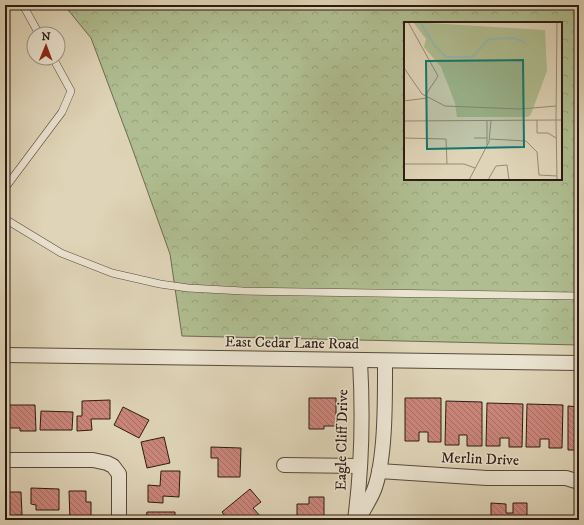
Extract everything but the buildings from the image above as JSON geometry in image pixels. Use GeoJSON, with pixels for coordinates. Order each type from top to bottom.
{"type":"FeatureCollection","features":[{"type":"Feature","properties":{"kind":"street","name":"East Cedar Lane Road"},"geometry":{"type":"LineString","coordinates":[[5,355],[579,363]]}},
{"type":"Feature","properties":{"kind":"street","name":"Eagle Cliff Drive"},"geometry":{"type":"LineString","coordinates":[[355,520],[360,466],[360,361]]}},
{"type":"Feature","properties":{"kind":"street","name":"Eagle Cliff Drive"},"geometry":{"type":"LineString","coordinates":[[358,520],[374,490],[379,471],[382,446],[385,361]]}},
{"type":"Feature","properties":{"kind":"street"},"geometry":{"type":"LineString","coordinates":[[5,460],[93,460],[113,466],[119,474],[119,520]]}},
{"type":"Feature","properties":{"kind":"street"},"geometry":{"type":"LineString","coordinates":[[284,465],[360,466]]}},
{"type":"Feature","properties":{"kind":"street","name":"Merlin Drive"},"geometry":{"type":"LineString","coordinates":[[379,471],[487,478],[566,478],[579,482]]}},
{"type":"Feature","properties":{"kind":"lane"},"geometry":{"type":"LineString","coordinates":[[23,5],[35,26]]}},
{"type":"Feature","properties":{"kind":"lane"},"geometry":{"type":"LineString","coordinates":[[5,188],[62,112],[71,91],[57,66]]}},
{"type":"Feature","properties":{"kind":"lane"},"geometry":{"type":"LineString","coordinates":[[6,220],[61,253],[112,273],[160,284],[188,288],[579,296]]}},
{"type":"Feature","properties":{"kind":"green space"},"geometry":{"type":"Polygon","coordinates":[[[64,5],[579,5],[579,345],[182,336],[170,254],[91,38],[64,5]]]}}]}
